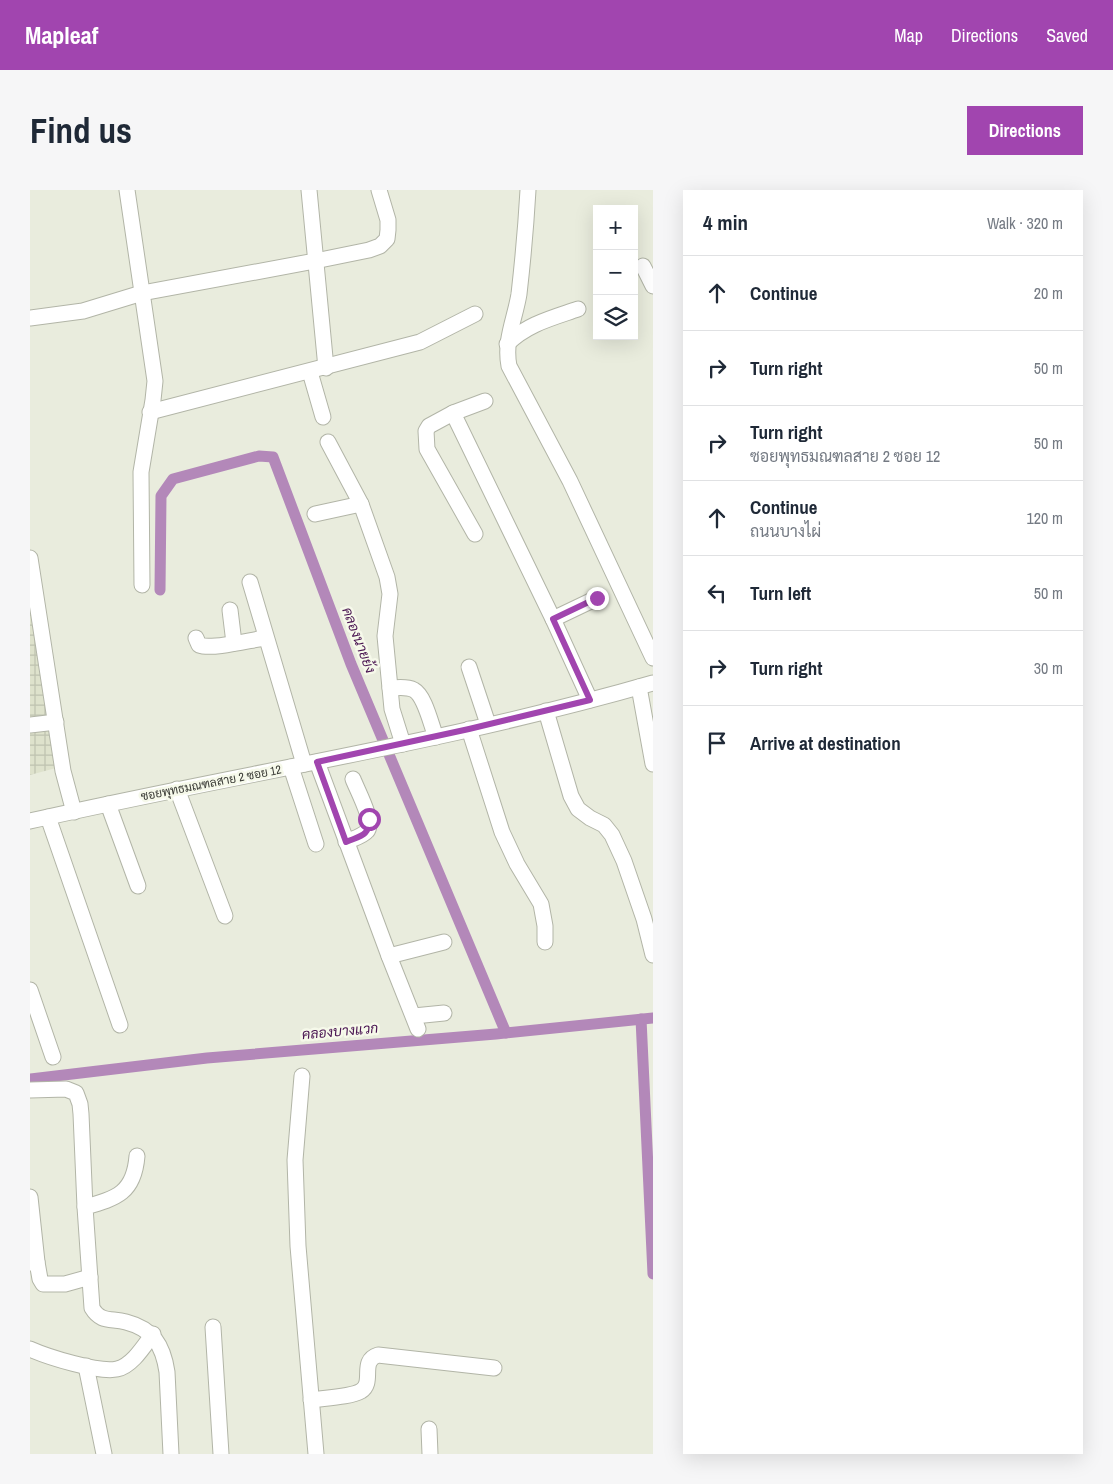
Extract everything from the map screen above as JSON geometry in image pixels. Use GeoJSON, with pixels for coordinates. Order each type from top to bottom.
{"type":"FeatureCollection","features":[{"type":"Feature","properties":{"kind":"street"},"geometry":{"type":"LineString","coordinates":[[127,190],[154,381],[153,400],[141,472],[142,585]]}},
{"type":"Feature","properties":{"kind":"street"},"geometry":{"type":"LineString","coordinates":[[309,190],[326,368]]}},
{"type":"Feature","properties":{"kind":"street"},"geometry":{"type":"LineString","coordinates":[[30,318],[83,310],[142,293],[315,261],[380,246],[387,239],[388,220],[379,190]]}},
{"type":"Feature","properties":{"kind":"street"},"geometry":{"type":"LineString","coordinates":[[528,190],[526,234],[518,297],[507,344],[507,355],[510,366],[570,481],[653,658]]}},
{"type":"Feature","properties":{"kind":"street"},"geometry":{"type":"LineString","coordinates":[[643,266],[653,286]]}},
{"type":"Feature","properties":{"kind":"street"},"geometry":{"type":"LineString","coordinates":[[507,344],[528,327],[578,309]]}},
{"type":"Feature","properties":{"kind":"street"},"geometry":{"type":"LineString","coordinates":[[150,412],[326,368],[420,342],[475,314]]}},
{"type":"Feature","properties":{"kind":"street"},"geometry":{"type":"LineString","coordinates":[[310,372],[323,417]]}},
{"type":"Feature","properties":{"kind":"street"},"geometry":{"type":"LineString","coordinates":[[475,534],[427,450],[426,431],[429,426],[453,413],[485,401]]}},
{"type":"Feature","properties":{"kind":"street"},"geometry":{"type":"LineString","coordinates":[[453,413],[553,619],[590,700]]}},
{"type":"Feature","properties":{"kind":"street"},"geometry":{"type":"LineString","coordinates":[[328,442],[361,504],[387,577],[390,594],[385,636],[392,709],[398,745]]}},
{"type":"Feature","properties":{"kind":"street"},"geometry":{"type":"LineString","coordinates":[[315,514],[361,504]]}},
{"type":"Feature","properties":{"kind":"street"},"geometry":{"type":"LineString","coordinates":[[30,558],[63,771],[74,812]]}},
{"type":"Feature","properties":{"kind":"street"},"geometry":{"type":"LineString","coordinates":[[250,582],[265,638],[304,764],[316,844]]}},
{"type":"Feature","properties":{"kind":"street"},"geometry":{"type":"LineString","coordinates":[[553,619],[597,598]]}},
{"type":"Feature","properties":{"kind":"street"},"geometry":{"type":"LineString","coordinates":[[230,610],[234,643]]}},
{"type":"Feature","properties":{"kind":"street"},"geometry":{"type":"LineString","coordinates":[[196,638],[199,645],[204,647],[265,638]]}},
{"type":"Feature","properties":{"kind":"street"},"geometry":{"type":"LineString","coordinates":[[469,667],[488,724]]}},
{"type":"Feature","properties":{"kind":"street"},"geometry":{"type":"LineString","coordinates":[[646,685],[653,764]]}},
{"type":"Feature","properties":{"kind":"street","name":"ซอยพุทธมณฑลสาย 2 ซอย 12"},"geometry":{"type":"LineString","coordinates":[[30,821],[177,789],[376,750],[546,711],[646,685]]}},
{"type":"Feature","properties":{"kind":"street"},"geometry":{"type":"LineString","coordinates":[[390,688],[406,688],[415,691],[423,700],[436,736]]}},
{"type":"Feature","properties":{"kind":"street"},"geometry":{"type":"LineString","coordinates":[[546,711],[571,796],[578,810],[604,825],[612,835],[648,914],[653,955]]}},
{"type":"Feature","properties":{"kind":"street"},"geometry":{"type":"LineString","coordinates":[[30,725],[56,722]]}},
{"type":"Feature","properties":{"kind":"street"},"geometry":{"type":"LineString","coordinates":[[469,729],[502,832],[541,904],[545,926],[545,942]]}},
{"type":"Feature","properties":{"kind":"street"},"geometry":{"type":"LineString","coordinates":[[304,764],[346,842],[416,1022],[444,1013]]}},
{"type":"Feature","properties":{"kind":"street"},"geometry":{"type":"LineString","coordinates":[[346,842],[366,833],[369,828],[369,819],[353,779]]}},
{"type":"Feature","properties":{"kind":"street"},"geometry":{"type":"LineString","coordinates":[[177,789],[226,916]]}},
{"type":"Feature","properties":{"kind":"street"},"geometry":{"type":"LineString","coordinates":[[108,804],[138,886]]}},
{"type":"Feature","properties":{"kind":"street"},"geometry":{"type":"LineString","coordinates":[[48,817],[120,1025]]}},
{"type":"Feature","properties":{"kind":"street"},"geometry":{"type":"LineString","coordinates":[[389,956],[444,942]]}},
{"type":"Feature","properties":{"kind":"street"},"geometry":{"type":"LineString","coordinates":[[30,990],[52,1058]]}},
{"type":"Feature","properties":{"kind":"street"},"geometry":{"type":"LineString","coordinates":[[302,1076],[296,1169],[298,1246],[316,1454]]}},
{"type":"Feature","properties":{"kind":"street"},"geometry":{"type":"LineString","coordinates":[[30,1090],[52,1088],[66,1089],[76,1093],[81,1114],[92,1308],[96,1315],[104,1319],[126,1322],[153,1334],[165,1359],[167,1372],[171,1454]]}},
{"type":"Feature","properties":{"kind":"street"},"geometry":{"type":"LineString","coordinates":[[85,1207],[117,1197],[125,1191],[132,1180],[137,1156]]}},
{"type":"Feature","properties":{"kind":"street"},"geometry":{"type":"LineString","coordinates":[[32,1211],[33,1262],[43,1284],[65,1284],[90,1277]]}},
{"type":"Feature","properties":{"kind":"street"},"geometry":{"type":"LineString","coordinates":[[213,1327],[221,1454]]}},
{"type":"Feature","properties":{"kind":"street"},"geometry":{"type":"LineString","coordinates":[[30,1349],[50,1358],[86,1366],[118,1370],[135,1357],[153,1334]]}},
{"type":"Feature","properties":{"kind":"street"},"geometry":{"type":"LineString","coordinates":[[311,1400],[362,1390],[366,1386],[369,1362],[372,1357],[378,1355],[494,1368]]}},
{"type":"Feature","properties":{"kind":"street"},"geometry":{"type":"LineString","coordinates":[[86,1366],[104,1454]]}},
{"type":"Feature","properties":{"kind":"street"},"geometry":{"type":"LineString","coordinates":[[429,1429],[430,1454]]}},
{"type":"Feature","properties":{"kind":"shaded area"},"geometry":{"type":"Polygon","coordinates":[[[30,596],[56,768],[30,775],[30,596]]]}},
{"type":"Feature","properties":{"kind":"waterway","name":"คลองนายย้ง"},"geometry":{"type":"LineString","coordinates":[[160,590],[161,496],[173,479],[259,456],[273,457],[351,664],[506,1033]]}},
{"type":"Feature","properties":{"kind":"waterway","name":"คลองบางแวก"},"geometry":{"type":"LineString","coordinates":[[30,1079],[207,1058],[496,1034],[653,1018]]}},
{"type":"Feature","properties":{"kind":"waterway"},"geometry":{"type":"LineString","coordinates":[[641,1019],[653,1274]]}},
{"type":"Feature","properties":{"kind":"route"},"geometry":{"type":"LineString","coordinates":[[369,819],[369,828],[366,833],[346,842],[317,762],[590,700],[553,619],[597,598]]}}]}
